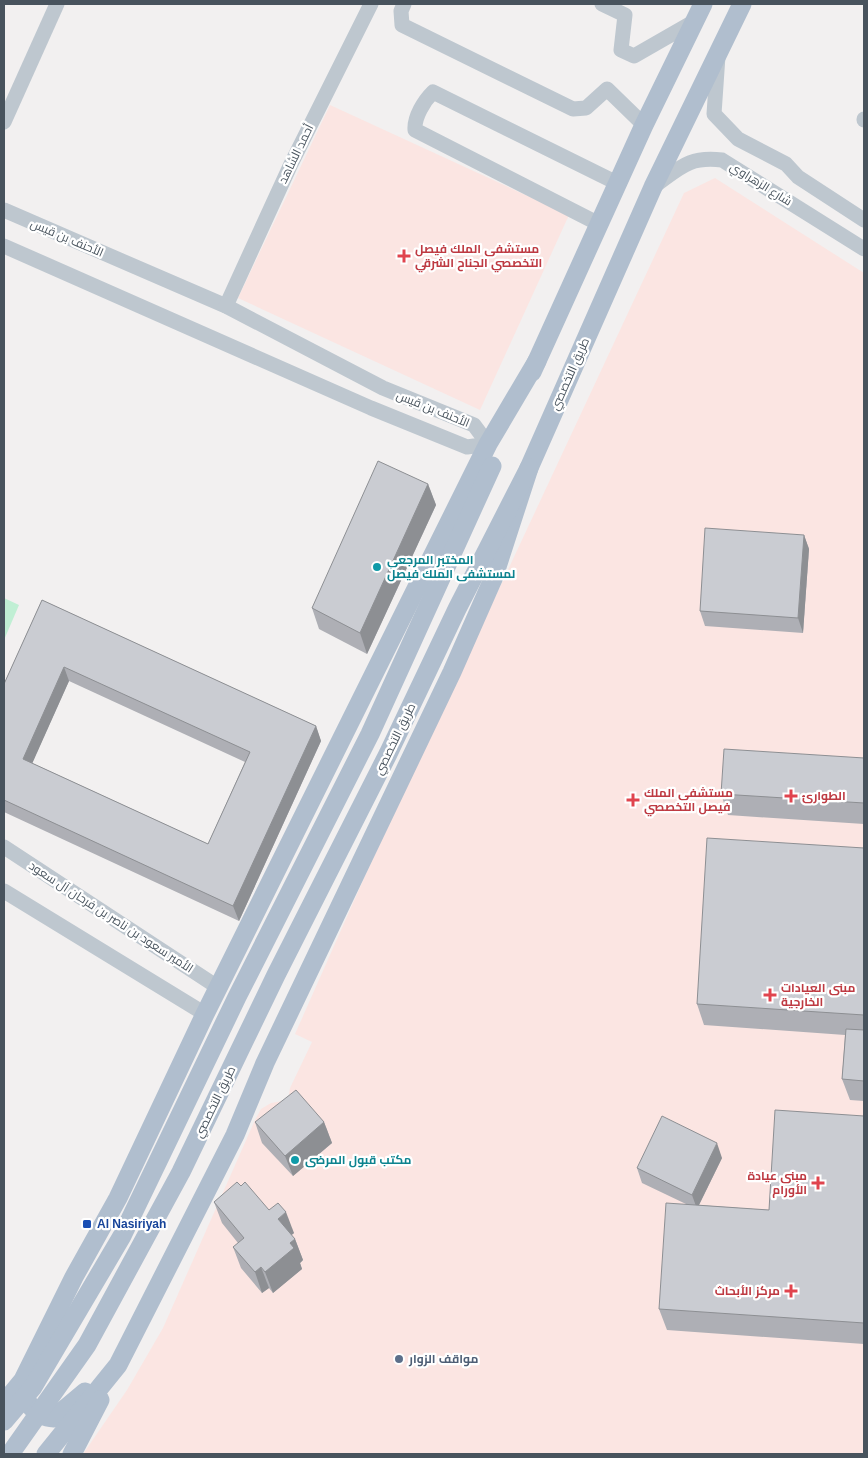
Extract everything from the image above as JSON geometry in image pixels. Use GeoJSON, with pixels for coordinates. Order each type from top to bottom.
{"type":"FeatureCollection","features":[{"type":"Feature","properties":{"kind":"main road","name":"طريق التخصصي"},"geometry":{"type":"LineString","coordinates":[[4,1421],[33,1387],[122,1236],[237,997],[370,734],[644,125],[703,4]]}},
{"type":"Feature","properties":{"kind":"main road","name":"طريق التخصصي"},"geometry":{"type":"LineString","coordinates":[[10,1454],[87,1345],[167,1198],[276,975],[388,754],[457,609],[529,468],[653,187],[742,4]]}},
{"type":"Feature","properties":{"kind":"main road"},"geometry":{"type":"LineString","coordinates":[[4,1403],[23,1380],[74,1277],[118,1198],[205,1014],[488,444],[537,361]]}},
{"type":"Feature","properties":{"kind":"main road"},"geometry":{"type":"LineString","coordinates":[[72,1454],[235,1135],[264,1063],[452,672],[493,579],[529,468]]}},
{"type":"Feature","properties":{"kind":"main road"},"geometry":{"type":"LineString","coordinates":[[23,1380],[26,1400],[34,1411],[46,1418],[54,1418],[118,1365]]}},
{"type":"Feature","properties":{"kind":"main road"},"geometry":{"type":"LineString","coordinates":[[46,1454],[118,1365]]}},
{"type":"Feature","properties":{"kind":"main road"},"geometry":{"type":"LineString","coordinates":[[4,1389],[23,1380]]}},
{"type":"Feature","properties":{"kind":"street"},"geometry":{"type":"LineString","coordinates":[[4,122],[57,4]]}},
{"type":"Feature","properties":{"kind":"street","name":"أحمد الشاهد"},"geometry":{"type":"LineString","coordinates":[[226,306],[291,164],[371,4]]}},
{"type":"Feature","properties":{"kind":"street"},"geometry":{"type":"LineString","coordinates":[[404,4],[401,11],[402,25],[573,109],[586,108],[607,89],[644,125]]}},
{"type":"Feature","properties":{"kind":"street"},"geometry":{"type":"LineString","coordinates":[[602,4],[626,15],[621,50],[634,56],[695,22]]}},
{"type":"Feature","properties":{"kind":"street"},"geometry":{"type":"LineString","coordinates":[[719,53],[714,114],[738,139],[786,164],[798,177],[864,220]]}},
{"type":"Feature","properties":{"kind":"street"},"geometry":{"type":"LineString","coordinates":[[599,224],[415,130],[415,124],[426,99],[433,92],[619,184]]}},
{"type":"Feature","properties":{"kind":"street","name":"شارع الزهراوي"},"geometry":{"type":"LineString","coordinates":[[653,187],[691,160],[704,158],[722,160],[864,249]]}},
{"type":"Feature","properties":{"kind":"street"},"geometry":{"type":"LineString","coordinates":[[784,198],[798,177]]}},
{"type":"Feature","properties":{"kind":"street","name":"الأحنف بن قيس"},"geometry":{"type":"LineString","coordinates":[[4,210],[226,306],[382,388],[474,425],[488,444],[467,447],[371,408],[4,246]]}},
{"type":"Feature","properties":{"kind":"street","name":"الأمير سعود بن ناصر بن فرحان آل سعود"},"geometry":{"type":"LineString","coordinates":[[4,847],[219,988]]}},
{"type":"Feature","properties":{"kind":"street"},"geometry":{"type":"LineString","coordinates":[[4,891],[205,1014]]}},
{"type":"Feature","properties":{"kind":"shaded area","name":"مستشفى الملك فيصل التخصصي الجناح الشرقي"},"geometry":{"type":"Polygon","coordinates":[[[330,105],[569,215],[480,410],[238,298],[330,105]]]}},
{"type":"Feature","properties":{"kind":"shaded area","name":"مستشفى الملك فيصل التخصصي"},"geometry":{"type":"Polygon","coordinates":[[[715,178],[864,273],[864,1454],[83,1454],[127,1390],[163,1328],[261,1109],[271,1103],[288,1100],[290,1088],[312,1042],[295,1034],[365,876],[684,193],[715,178]]]}},
{"type":"Feature","properties":{"kind":"green space"},"geometry":{"type":"Polygon","coordinates":[[[4,598],[19,605],[4,640],[4,598]]]}},
{"type":"Feature","properties":{"kind":"building","name":"المختبر المرجعي لمستشفى الملك فيصل"},"geometry":{"type":"Polygon","coordinates":[[[378,461],[428,484],[360,633],[312,608],[378,461]]]}},
{"type":"Feature","properties":{"kind":"building"},"geometry":{"type":"Polygon","coordinates":[[[705,528],[804,535],[798,618],[700,611],[705,528]]]}},
{"type":"Feature","properties":{"kind":"building"},"geometry":{"type":"Polygon","coordinates":[[[42,600],[316,726],[233,906],[4,800],[4,684],[42,600]],[[64,667],[23,759],[208,844],[250,752],[64,667]]]}},
{"type":"Feature","properties":{"kind":"building"},"geometry":{"type":"Polygon","coordinates":[[[724,749],[864,758],[864,803],[721,794],[724,749]]]}},
{"type":"Feature","properties":{"kind":"building"},"geometry":{"type":"Polygon","coordinates":[[[707,838],[864,848],[864,1015],[697,1004],[707,838]]]}},
{"type":"Feature","properties":{"kind":"building"},"geometry":{"type":"Polygon","coordinates":[[[846,1029],[864,1030],[864,1081],[842,1079],[846,1029]]]}},
{"type":"Feature","properties":{"kind":"building"},"geometry":{"type":"Polygon","coordinates":[[[296,1090],[324,1122],[285,1156],[255,1122],[296,1090]]]}},
{"type":"Feature","properties":{"kind":"building"},"geometry":{"type":"Polygon","coordinates":[[[775,1110],[864,1116],[864,1323],[659,1309],[666,1203],[769,1210],[775,1110]]]}},
{"type":"Feature","properties":{"kind":"building"},"geometry":{"type":"Polygon","coordinates":[[[662,1116],[717,1143],[692,1195],[637,1168],[662,1116]]]}},
{"type":"Feature","properties":{"kind":"building"},"geometry":{"type":"Polygon","coordinates":[[[237,1182],[241,1186],[245,1182],[269,1210],[278,1203],[286,1212],[278,1219],[295,1239],[290,1243],[294,1248],[265,1272],[261,1267],[255,1272],[233,1247],[244,1238],[214,1202],[237,1182]]]}},
{"type":"Feature","properties":{"kind":"place","name":"مستشفى الملك فيصل التخصصي الجناح الشرقي"},"geometry":{"type":"Point","coordinates":[404,256]}},
{"type":"Feature","properties":{"kind":"place","name":"المختبر المرجعي لمستشفى الملك فيصل"},"geometry":{"type":"Point","coordinates":[377,567]}},
{"type":"Feature","properties":{"kind":"place","name":"الطوارئ"},"geometry":{"type":"Point","coordinates":[791,796]}},
{"type":"Feature","properties":{"kind":"place","name":"مستشفى الملك فيصل التخصصي"},"geometry":{"type":"Point","coordinates":[633,800]}},
{"type":"Feature","properties":{"kind":"place","name":"مبنى العيادات الخارجية"},"geometry":{"type":"Point","coordinates":[770,995]}},
{"type":"Feature","properties":{"kind":"place","name":"مكتب قبول المرضى"},"geometry":{"type":"Point","coordinates":[295,1160]}},
{"type":"Feature","properties":{"kind":"place","name":"مبنى عيادة الأورام"},"geometry":{"type":"Point","coordinates":[818,1183]}},
{"type":"Feature","properties":{"kind":"place","name":"Al Nasiriyah"},"geometry":{"type":"Point","coordinates":[87,1224]}},
{"type":"Feature","properties":{"kind":"place","name":"مركز الأبحاث"},"geometry":{"type":"Point","coordinates":[791,1291]}},
{"type":"Feature","properties":{"kind":"place","name":"مواقف الزوار"},"geometry":{"type":"Point","coordinates":[399,1359]}}]}
